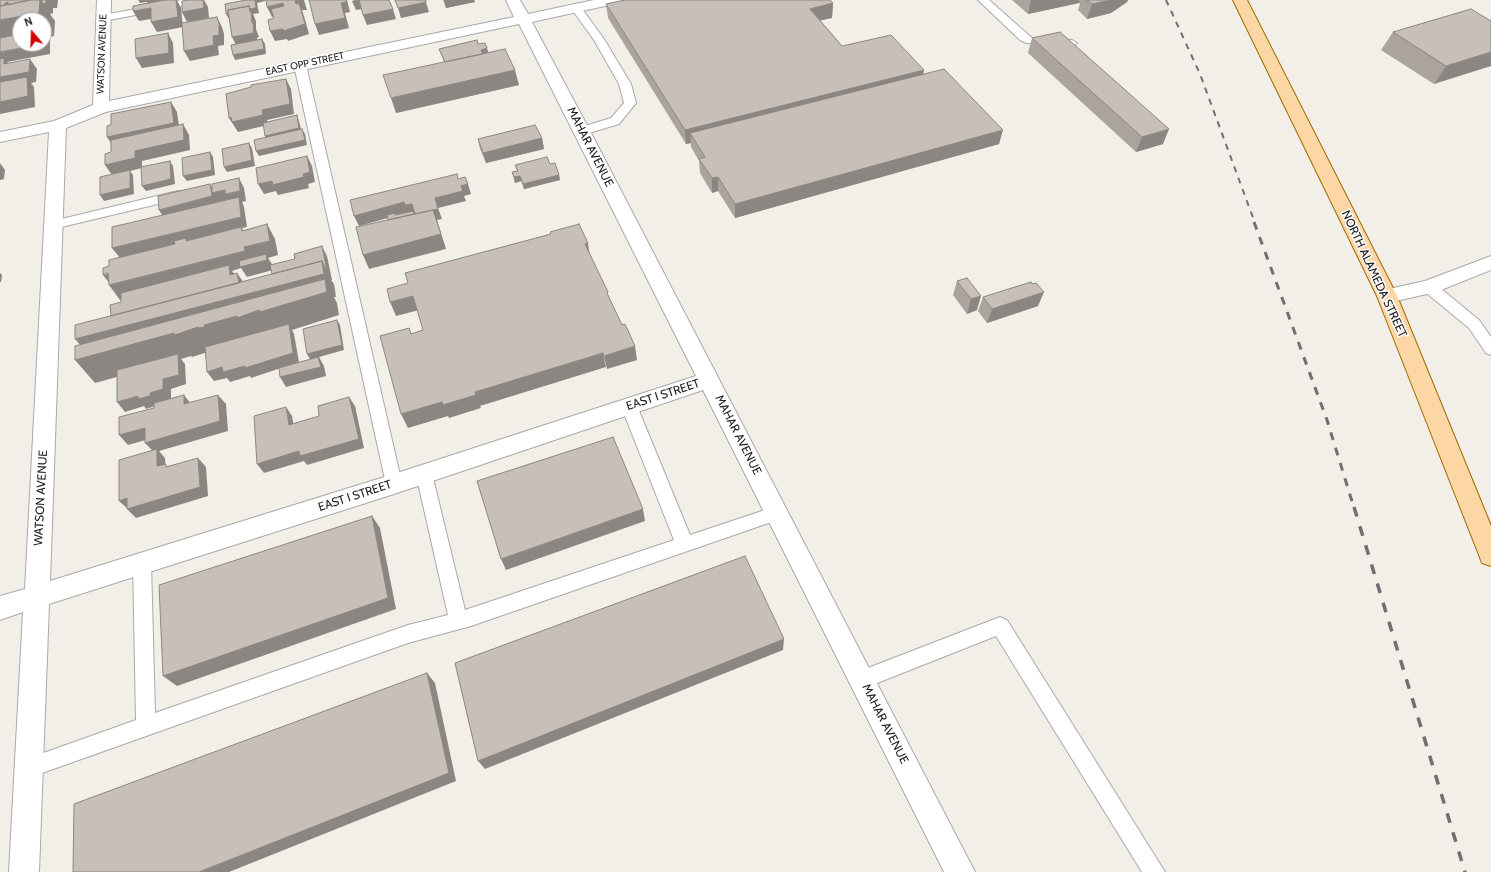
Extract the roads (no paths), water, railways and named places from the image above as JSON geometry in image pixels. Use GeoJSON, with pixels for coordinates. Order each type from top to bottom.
{"type":"FeatureCollection","features":[{"type":"Feature","properties":{"kind":"main road","name":"NORTH ALAMEDA STREET"},"geometry":{"type":"LineString","coordinates":[[1240,0],[1387,296],[1491,555]]}},
{"type":"Feature","properties":{"kind":"street","name":"WATSON AVENUE"},"geometry":{"type":"LineString","coordinates":[[101,108],[104,0]]}},
{"type":"Feature","properties":{"kind":"street","name":"MAHAR AVENUE"},"geometry":{"type":"LineString","coordinates":[[513,0],[582,131],[960,872]]}},
{"type":"Feature","properties":{"kind":"street","name":"EAST OPP STREET"},"geometry":{"type":"LineString","coordinates":[[0,137],[58,125],[101,108],[614,0]]}},
{"type":"Feature","properties":{"kind":"street","name":"WATSON AVENUE"},"geometry":{"type":"LineString","coordinates":[[24,872],[58,125]]}},
{"type":"Feature","properties":{"kind":"street"},"geometry":{"type":"LineString","coordinates":[[1387,296],[1429,287],[1491,263]]}},
{"type":"Feature","properties":{"kind":"street","name":"EAST I STREET"},"geometry":{"type":"LineString","coordinates":[[0,608],[394,484],[709,380]]}},
{"type":"Feature","properties":{"kind":"lane"},"geometry":{"type":"LineString","coordinates":[[104,18],[198,0]]}},
{"type":"Feature","properties":{"kind":"lane"},"geometry":{"type":"LineString","coordinates":[[983,0],[1024,38],[1030,40],[1072,43]]}},
{"type":"Feature","properties":{"kind":"lane"},"geometry":{"type":"LineString","coordinates":[[576,8],[599,39],[625,84],[630,103],[615,121],[582,131]]}},
{"type":"Feature","properties":{"kind":"lane"},"geometry":{"type":"LineString","coordinates":[[300,65],[394,484]]}},
{"type":"Feature","properties":{"kind":"lane"},"geometry":{"type":"LineString","coordinates":[[53,225],[191,192]]}},
{"type":"Feature","properties":{"kind":"lane"},"geometry":{"type":"LineString","coordinates":[[1429,287],[1474,324],[1491,349]]}},
{"type":"Feature","properties":{"kind":"lane"},"geometry":{"type":"LineString","coordinates":[[629,406],[685,545]]}},
{"type":"Feature","properties":{"kind":"lane"},"geometry":{"type":"LineString","coordinates":[[424,474],[458,620]]}},
{"type":"Feature","properties":{"kind":"lane"},"geometry":{"type":"LineString","coordinates":[[28,768],[408,634],[458,620],[777,513]]}},
{"type":"Feature","properties":{"kind":"lane"},"geometry":{"type":"LineString","coordinates":[[142,563],[146,726]]}},
{"type":"Feature","properties":{"kind":"lane"},"geometry":{"type":"LineString","coordinates":[[862,680],[1000,626],[1154,872]]}},
{"type":"Feature","properties":{"kind":"railway"},"geometry":{"type":"LineString","coordinates":[[1166,0],[1200,74],[1255,223]]}},
{"type":"Feature","properties":{"kind":"railway"},"geometry":{"type":"LineString","coordinates":[[1254,222],[1327,420],[1354,508]]}},
{"type":"Feature","properties":{"kind":"railway"},"geometry":{"type":"LineString","coordinates":[[1354,507],[1465,872]]}}]}
